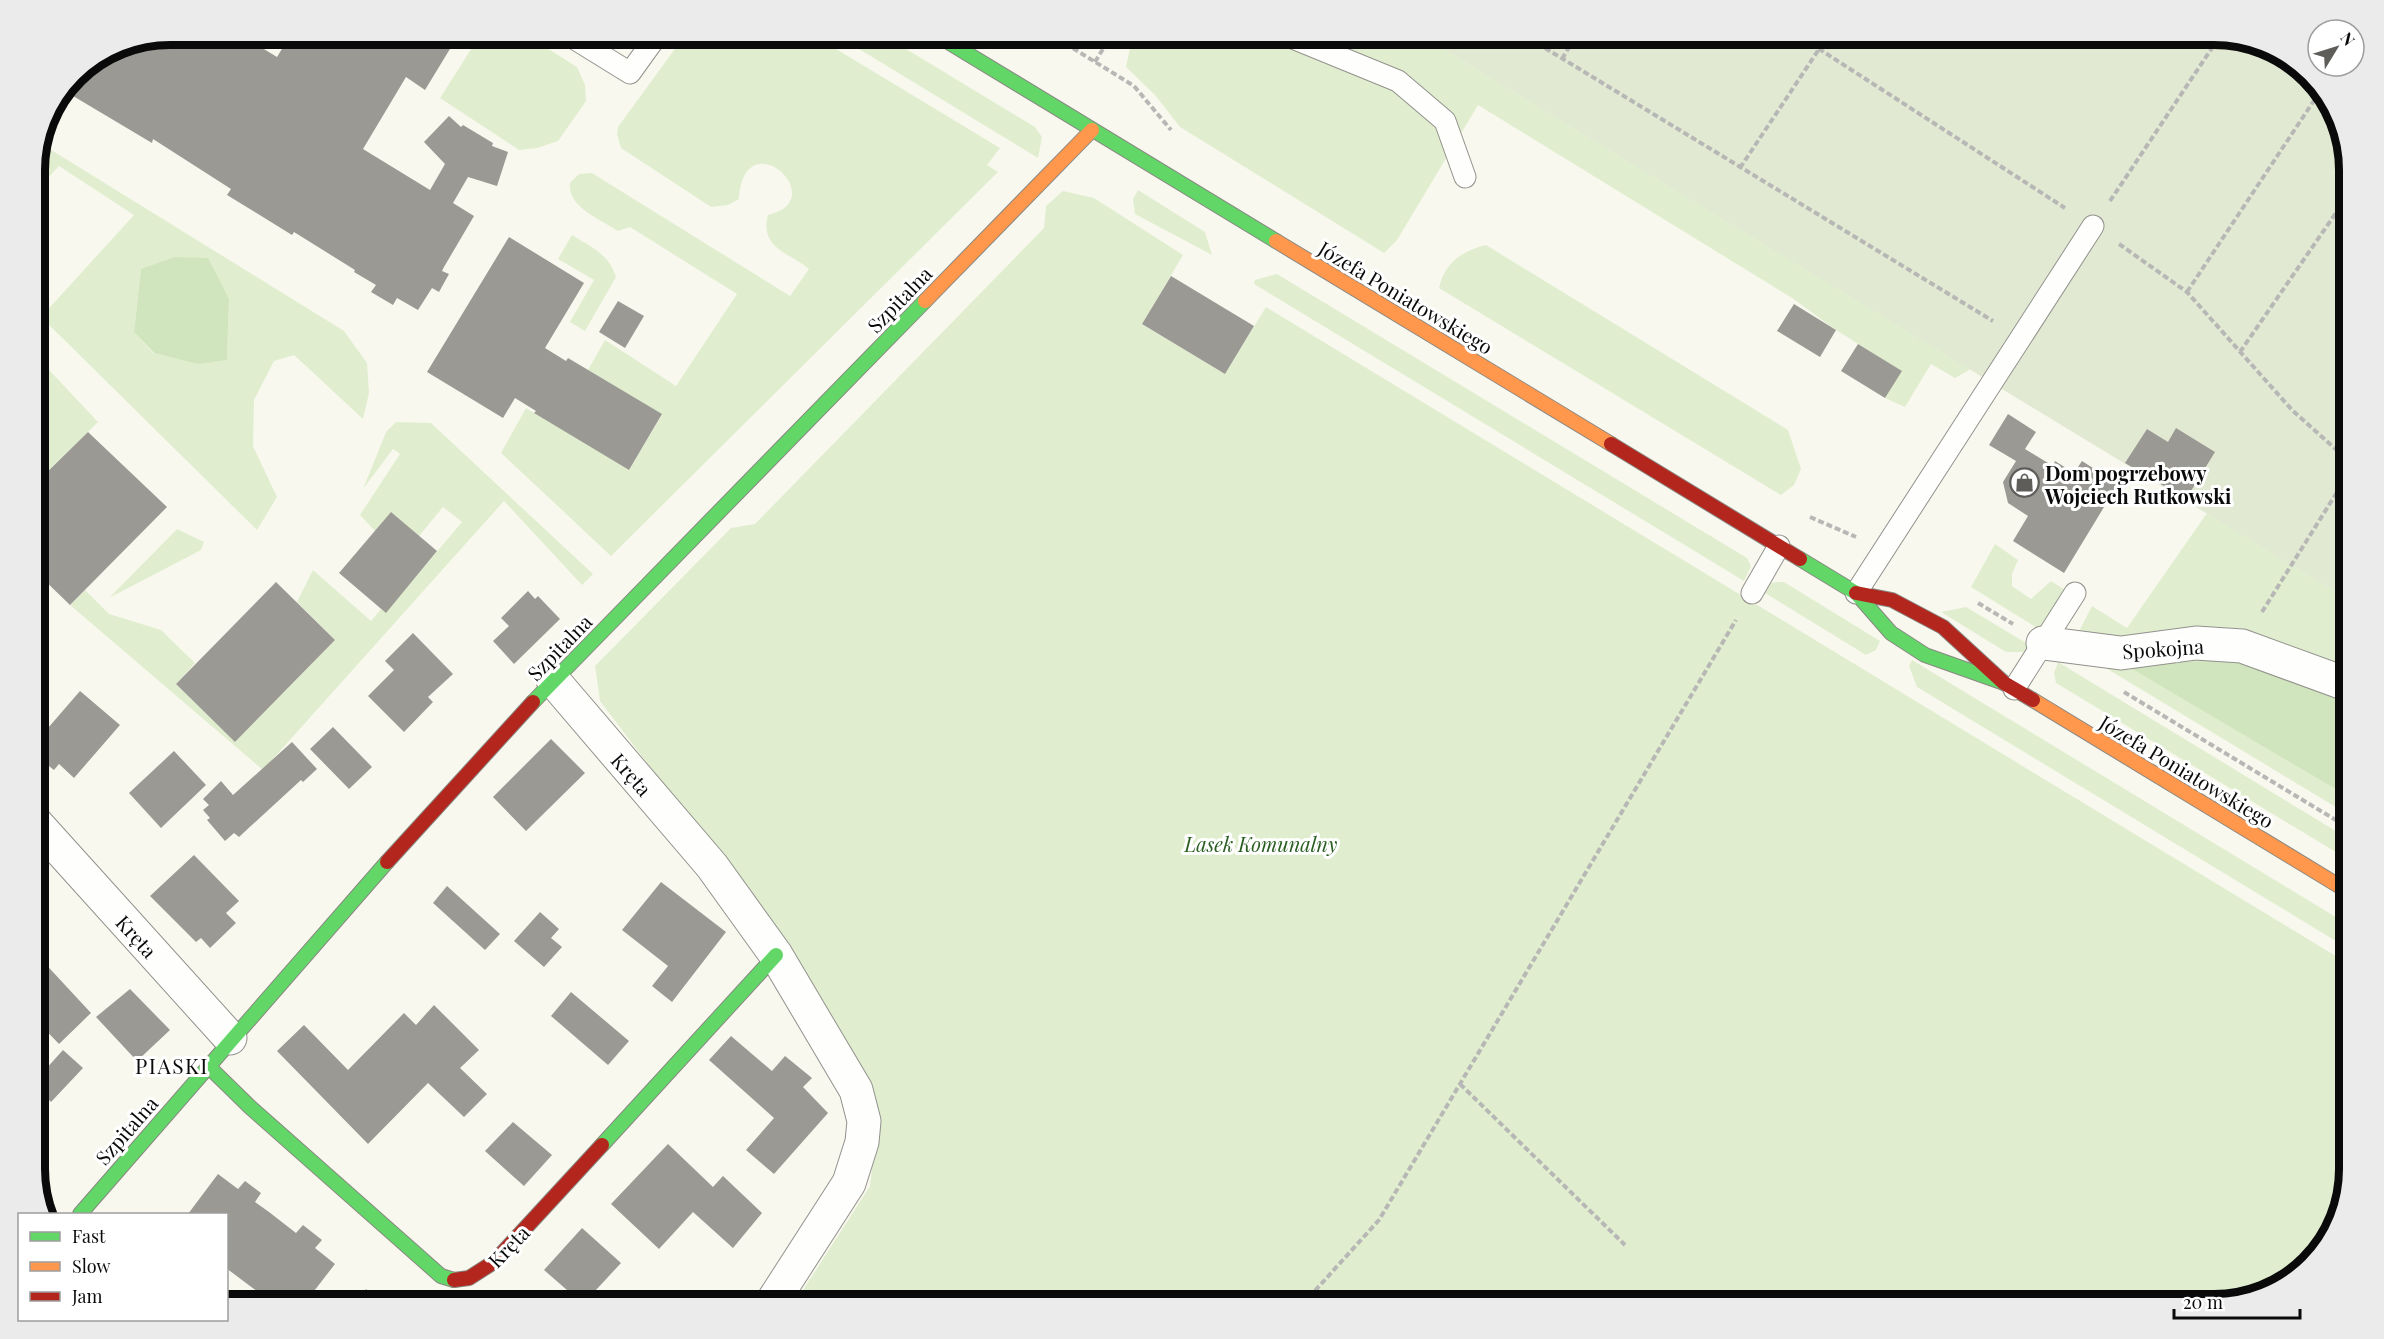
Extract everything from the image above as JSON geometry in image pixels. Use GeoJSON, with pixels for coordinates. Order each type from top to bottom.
{"type":"FeatureCollection","features":[{"type":"Feature","properties":{"kind":"street","name":"Józefa Poniatowskiego"},"geometry":{"type":"LineString","coordinates":[[953,45],[1856,593],[1891,633],[1925,655],[2009,686]]}},
{"type":"Feature","properties":{"kind":"street","name":"Szpitalna"},"geometry":{"type":"LineString","coordinates":[[82,1213],[332,922],[553,680],[1092,130]]}},
{"type":"Feature","properties":{"kind":"street","name":"Józefa Poniatowskiego"},"geometry":{"type":"LineString","coordinates":[[1856,593],[1892,600],[1943,627],[2009,686],[2339,886]]}},
{"type":"Feature","properties":{"kind":"street","name":"Spokojna"},"geometry":{"type":"LineString","coordinates":[[2043,643],[2121,653],[2196,643],[2242,646],[2339,681]]}},
{"type":"Feature","properties":{"kind":"street","name":"Kręta"},"geometry":{"type":"LineString","coordinates":[[553,680],[712,866],[776,955],[856,1090],[864,1122],[862,1142],[849,1183],[778,1294]]}},
{"type":"Feature","properties":{"kind":"street","name":"Kręta"},"geometry":{"type":"LineString","coordinates":[[45,840],[230,1038]]}},
{"type":"Feature","properties":{"kind":"street","name":"Kręta"},"geometry":{"type":"LineString","coordinates":[[208,1066],[250,1107],[441,1276],[461,1282],[472,1278],[494,1262],[776,955]]}},
{"type":"Feature","properties":{"kind":"lane"},"geometry":{"type":"LineString","coordinates":[[584,45],[630,74],[650,45]]}},
{"type":"Feature","properties":{"kind":"lane"},"geometry":{"type":"LineString","coordinates":[[1310,45],[1398,81],[1445,121],[1465,177]]}},
{"type":"Feature","properties":{"kind":"lane"},"geometry":{"type":"LineString","coordinates":[[1856,593],[1886,550],[2093,226]]}},
{"type":"Feature","properties":{"kind":"lane"},"geometry":{"type":"LineString","coordinates":[[1752,593],[1779,546]]}},
{"type":"Feature","properties":{"kind":"lane"},"geometry":{"type":"LineString","coordinates":[[2009,686],[2043,643],[2075,593]]}},
{"type":"Feature","properties":{"kind":"path"},"geometry":{"type":"LineString","coordinates":[[1068,45],[1134,86],[1172,131]]}},
{"type":"Feature","properties":{"kind":"path"},"geometry":{"type":"LineString","coordinates":[[1095,62],[1105,45]]}},
{"type":"Feature","properties":{"kind":"path"},"geometry":{"type":"LineString","coordinates":[[1540,45],[2022,338]]}},
{"type":"Feature","properties":{"kind":"path"},"geometry":{"type":"LineString","coordinates":[[1562,58],[1570,45]]}},
{"type":"Feature","properties":{"kind":"path"},"geometry":{"type":"LineString","coordinates":[[1812,45],[2093,226],[2187,292],[2292,410],[2339,452]]}},
{"type":"Feature","properties":{"kind":"path"},"geometry":{"type":"LineString","coordinates":[[1740,168],[1822,45]]}},
{"type":"Feature","properties":{"kind":"path"},"geometry":{"type":"LineString","coordinates":[[2093,226],[2214,45]]}},
{"type":"Feature","properties":{"kind":"path"},"geometry":{"type":"LineString","coordinates":[[2187,292],[2316,98]]}},
{"type":"Feature","properties":{"kind":"path"},"geometry":{"type":"LineString","coordinates":[[2240,352],[2339,208]]}},
{"type":"Feature","properties":{"kind":"path"},"geometry":{"type":"LineString","coordinates":[[2242,646],[2290,564],[2339,488]]}},
{"type":"Feature","properties":{"kind":"path"},"geometry":{"type":"LineString","coordinates":[[1801,513],[1886,550]]}},
{"type":"Feature","properties":{"kind":"path"},"geometry":{"type":"LineString","coordinates":[[1313,1294],[1379,1220],[1752,593]]}},
{"type":"Feature","properties":{"kind":"path"},"geometry":{"type":"LineString","coordinates":[[1974,601],[2043,643]]}},
{"type":"Feature","properties":{"kind":"path"},"geometry":{"type":"LineString","coordinates":[[2115,686],[2339,822]]}},
{"type":"Feature","properties":{"kind":"path"},"geometry":{"type":"LineString","coordinates":[[1460,1083],[1625,1245]]}},
{"type":"Feature","properties":{"kind":"green space"},"geometry":{"type":"Polygon","coordinates":[[[474,45],[542,45],[577,67],[585,85],[586,101],[558,141],[537,148],[519,150],[440,98],[474,45]]]}},
{"type":"Feature","properties":{"kind":"green space"},"geometry":{"type":"Polygon","coordinates":[[[678,45],[830,45],[1000,148],[987,165],[998,172],[611,556],[501,453],[526,408],[629,470],[662,415],[588,370],[605,340],[676,386],[737,294],[630,227],[618,231],[586,212],[574,199],[570,191],[570,183],[579,174],[592,173],[790,296],[809,269],[778,248],[768,235],[766,226],[768,215],[786,207],[792,195],[789,182],[780,171],[768,165],[755,165],[744,176],[739,199],[728,205],[711,207],[621,148],[617,134],[618,127],[678,45]]]}},
{"type":"Feature","properties":{"kind":"green space"},"geometry":{"type":"Polygon","coordinates":[[[852,45],[900,45],[1035,127],[1042,137],[1038,158],[852,45]]]}},
{"type":"Feature","properties":{"kind":"green space"},"geometry":{"type":"Polygon","coordinates":[[[1132,45],[1436,45],[1971,369],[1955,378],[1931,364],[1905,407],[1885,398],[1901,371],[1836,330],[1792,298],[1478,105],[1397,240],[1384,253],[1180,127],[1155,95],[1126,67],[1132,45]]]}},
{"type":"Feature","properties":{"kind":"green space"},"geometry":{"type":"Polygon","coordinates":[[[1436,45],[2230,46],[2246,49],[2277,62],[2302,82],[2313,94],[2326,115],[2337,146],[2339,162],[2339,594],[1436,45]]]}},
{"type":"Feature","properties":{"kind":"green space"},"geometry":{"type":"Polygon","coordinates":[[[47,147],[344,331],[367,363],[369,393],[363,419],[294,355],[274,361],[254,400],[253,446],[277,497],[257,530],[45,321],[45,313],[134,215],[59,166],[45,181],[47,147]],[[141,269],[134,332],[153,353],[198,363],[227,360],[229,299],[141,269]]]}},
{"type":"Feature","properties":{"kind":"green space"},"geometry":{"type":"Polygon","coordinates":[[[1138,190],[1205,232],[1212,255],[1135,214],[1133,199],[1138,190]]]}},
{"type":"Feature","properties":{"kind":"green space","name":"Lasek Komunalny"},"geometry":{"type":"Polygon","coordinates":[[[1063,191],[1094,198],[1183,255],[1142,324],[1225,374],[1266,307],[2339,958],[2338,1185],[2329,1217],[2313,1245],[2290,1268],[2277,1277],[2246,1290],[2214,1294],[800,1294],[870,1186],[878,1119],[777,934],[600,701],[595,666],[731,528],[755,524],[1044,228],[1046,206],[1063,191]]]}},
{"type":"Feature","properties":{"kind":"green space"},"geometry":{"type":"Polygon","coordinates":[[[572,235],[604,257],[616,277],[585,331],[570,322],[594,280],[558,259],[572,235]]]}},
{"type":"Feature","properties":{"kind":"green space"},"geometry":{"type":"Polygon","coordinates":[[[1486,245],[1788,430],[1801,469],[1794,485],[1781,495],[1439,288],[1446,271],[1456,259],[1462,254],[1486,245]]]}},
{"type":"Feature","properties":{"kind":"green space"},"geometry":{"type":"Polygon","coordinates":[[[175,257],[208,258],[229,299],[227,360],[198,364],[154,353],[134,332],[141,269],[175,257]]]}},
{"type":"Feature","properties":{"kind":"green space"},"geometry":{"type":"Polygon","coordinates":[[[1277,274],[1747,558],[1751,566],[1744,581],[1254,284],[1255,280],[1277,274]]]}},
{"type":"Feature","properties":{"kind":"green space"},"geometry":{"type":"Polygon","coordinates":[[[45,366],[98,422],[45,474],[45,366]]]}},
{"type":"Feature","properties":{"kind":"green space"},"geometry":{"type":"Polygon","coordinates":[[[396,422],[431,423],[593,574],[582,585],[504,501],[263,770],[70,605],[85,590],[109,614],[161,630],[195,663],[176,684],[235,742],[335,640],[297,602],[313,570],[371,621],[381,609],[386,612],[462,522],[443,507],[419,536],[375,531],[360,515],[400,454],[393,449],[363,489],[386,432],[396,422]]]}},
{"type":"Feature","properties":{"kind":"green space"},"geometry":{"type":"Polygon","coordinates":[[[2207,513],[2339,594],[2339,697],[2126,664],[2339,791],[2339,809],[2071,647],[2092,606],[2127,628],[2207,513]]]}},
{"type":"Feature","properties":{"kind":"green space"},"geometry":{"type":"Polygon","coordinates":[[[177,529],[204,542],[201,550],[109,598],[177,529]]]}},
{"type":"Feature","properties":{"kind":"green space"},"geometry":{"type":"Polygon","coordinates":[[[1995,544],[2018,560],[2012,574],[2012,586],[2031,599],[2051,581],[2067,591],[2042,631],[1971,587],[1995,544]]]}},
{"type":"Feature","properties":{"kind":"green space"},"geometry":{"type":"Polygon","coordinates":[[[1784,582],[1880,641],[1876,650],[1866,655],[1765,593],[1771,583],[1784,582]]]}},
{"type":"Feature","properties":{"kind":"green space"},"geometry":{"type":"Polygon","coordinates":[[[1966,607],[2028,644],[2028,648],[2023,652],[2006,652],[1941,612],[1966,607]]]}},
{"type":"Feature","properties":{"kind":"green space"},"geometry":{"type":"Polygon","coordinates":[[[1912,660],[2339,919],[2339,943],[1917,687],[1909,666],[1912,660]]]}},
{"type":"Feature","properties":{"kind":"green space"},"geometry":{"type":"Polygon","coordinates":[[[2236,660],[2339,696],[2339,791],[2124,664],[2236,660]]]}},
{"type":"Feature","properties":{"kind":"green space"},"geometry":{"type":"Polygon","coordinates":[[[2058,662],[2339,833],[2339,854],[2056,683],[2054,673],[2058,662]]]}},
{"type":"Feature","properties":{"kind":"building"},"geometry":{"type":"Polygon","coordinates":[[[257,45],[277,57],[284,45],[452,45],[425,90],[406,77],[363,149],[430,190],[445,164],[424,142],[449,116],[461,127],[463,125],[493,143],[492,146],[508,152],[497,186],[468,177],[453,203],[474,216],[442,271],[449,274],[439,292],[432,288],[418,310],[397,298],[393,305],[371,292],[376,285],[354,272],[355,270],[294,232],[292,235],[227,195],[231,189],[153,139],[152,143],[71,95],[88,76],[107,62],[146,47],[257,45]]]}},
{"type":"Feature","properties":{"kind":"building"},"geometry":{"type":"Polygon","coordinates":[[[509,237],[584,283],[545,348],[566,361],[568,358],[662,414],[629,470],[534,413],[536,411],[515,398],[503,418],[427,372],[509,237]]]}},
{"type":"Feature","properties":{"kind":"building"},"geometry":{"type":"Polygon","coordinates":[[[1171,276],[1254,326],[1225,374],[1142,324],[1171,276]]]}},
{"type":"Feature","properties":{"kind":"building"},"geometry":{"type":"Polygon","coordinates":[[[618,301],[644,316],[625,348],[599,332],[618,301]]]}},
{"type":"Feature","properties":{"kind":"building"},"geometry":{"type":"Polygon","coordinates":[[[1794,304],[1836,330],[1820,357],[1777,331],[1794,304]]]}},
{"type":"Feature","properties":{"kind":"building"},"geometry":{"type":"Polygon","coordinates":[[[1858,344],[1902,371],[1885,398],[1841,371],[1858,344]]]}},
{"type":"Feature","properties":{"kind":"building"},"geometry":{"type":"Polygon","coordinates":[[[2008,414],[2036,432],[2025,449],[2053,466],[2055,461],[2074,473],[2082,461],[2118,484],[2064,573],[2013,541],[2028,516],[2008,503],[2003,482],[2016,461],[1989,445],[2008,414]]]}},
{"type":"Feature","properties":{"kind":"building"},"geometry":{"type":"Polygon","coordinates":[[[2176,428],[2215,452],[2186,499],[2125,463],[2147,429],[2168,442],[2176,428]]]}},
{"type":"Feature","properties":{"kind":"building"},"geometry":{"type":"Polygon","coordinates":[[[88,432],[167,507],[70,605],[45,581],[45,474],[88,432]]]}},
{"type":"Feature","properties":{"kind":"building"},"geometry":{"type":"Polygon","coordinates":[[[391,512],[437,551],[386,613],[339,573],[391,512]]]}},
{"type":"Feature","properties":{"kind":"building"},"geometry":{"type":"Polygon","coordinates":[[[276,582],[335,640],[235,742],[176,684],[276,582]]]}},
{"type":"Feature","properties":{"kind":"building"},"geometry":{"type":"Polygon","coordinates":[[[528,591],[535,599],[538,596],[560,619],[514,664],[493,641],[509,626],[501,618],[528,591]]]}},
{"type":"Feature","properties":{"kind":"building"},"geometry":{"type":"Polygon","coordinates":[[[413,633],[453,674],[428,697],[433,702],[404,732],[368,696],[394,670],[385,661],[413,633]]]}},
{"type":"Feature","properties":{"kind":"building"},"geometry":{"type":"Polygon","coordinates":[[[80,691],[120,725],[74,778],[59,764],[54,770],[45,763],[45,731],[80,691]]]}},
{"type":"Feature","properties":{"kind":"building"},"geometry":{"type":"Polygon","coordinates":[[[333,727],[372,767],[349,789],[310,749],[333,727]]]}},
{"type":"Feature","properties":{"kind":"building"},"geometry":{"type":"Polygon","coordinates":[[[551,739],[585,773],[526,831],[493,797],[551,739]]]}},
{"type":"Feature","properties":{"kind":"building"},"geometry":{"type":"Polygon","coordinates":[[[292,742],[317,769],[303,782],[301,780],[239,837],[234,833],[225,841],[207,820],[210,818],[203,810],[209,805],[203,799],[221,781],[233,795],[292,742]]]}},
{"type":"Feature","properties":{"kind":"building"},"geometry":{"type":"Polygon","coordinates":[[[174,751],[206,785],[161,828],[129,793],[174,751]]]}},
{"type":"Feature","properties":{"kind":"building"},"geometry":{"type":"Polygon","coordinates":[[[194,855],[239,901],[226,913],[236,923],[210,948],[201,938],[196,942],[150,896],[194,855]]]}},
{"type":"Feature","properties":{"kind":"building"},"geometry":{"type":"Polygon","coordinates":[[[661,882],[726,932],[672,1002],[652,986],[668,966],[622,930],[661,882]]]}},
{"type":"Feature","properties":{"kind":"building"},"geometry":{"type":"Polygon","coordinates":[[[447,886],[500,934],[485,950],[433,903],[447,886]]]}},
{"type":"Feature","properties":{"kind":"building"},"geometry":{"type":"Polygon","coordinates":[[[540,912],[559,929],[551,938],[562,947],[544,967],[514,941],[540,912]]]}},
{"type":"Feature","properties":{"kind":"building"},"geometry":{"type":"Polygon","coordinates":[[[45,963],[91,1013],[59,1044],[45,1029],[45,963]]]}},
{"type":"Feature","properties":{"kind":"building"},"geometry":{"type":"Polygon","coordinates":[[[130,989],[170,1030],[137,1061],[96,1017],[130,989]]]}},
{"type":"Feature","properties":{"kind":"building"},"geometry":{"type":"Polygon","coordinates":[[[571,992],[629,1041],[608,1065],[551,1016],[571,992]]]}},
{"type":"Feature","properties":{"kind":"building"},"geometry":{"type":"Polygon","coordinates":[[[434,1005],[479,1050],[460,1068],[487,1094],[464,1117],[428,1083],[368,1144],[277,1051],[304,1025],[348,1070],[404,1013],[416,1025],[434,1005]]]}},
{"type":"Feature","properties":{"kind":"building"},"geometry":{"type":"Polygon","coordinates":[[[731,1036],[772,1071],[785,1056],[812,1078],[803,1087],[828,1113],[774,1174],[746,1150],[774,1118],[709,1060],[731,1036]]]}},
{"type":"Feature","properties":{"kind":"building"},"geometry":{"type":"Polygon","coordinates":[[[63,1050],[83,1068],[51,1102],[45,1096],[45,1070],[63,1050]]]}},
{"type":"Feature","properties":{"kind":"building"},"geometry":{"type":"Polygon","coordinates":[[[513,1122],[552,1155],[524,1186],[485,1151],[513,1122]]]}},
{"type":"Feature","properties":{"kind":"building"},"geometry":{"type":"Polygon","coordinates":[[[668,1144],[713,1187],[723,1176],[762,1213],[733,1248],[693,1212],[659,1249],[611,1204],[668,1144]]]}},
{"type":"Feature","properties":{"kind":"building"},"geometry":{"type":"Polygon","coordinates":[[[218,1174],[238,1189],[245,1181],[261,1193],[255,1202],[296,1233],[303,1225],[322,1240],[315,1248],[335,1264],[312,1294],[261,1294],[228,1270],[228,1213],[189,1213],[218,1174]]]}},
{"type":"Feature","properties":{"kind":"building"},"geometry":{"type":"Polygon","coordinates":[[[582,1228],[621,1263],[592,1294],[572,1294],[544,1270],[582,1228]]]}},
{"type":"Feature","properties":{"kind":"building"},"geometry":{"type":"Polygon","coordinates":[[[366,1289],[373,1294],[362,1294],[366,1289]]]}},
{"type":"Feature","properties":{"kind":"traffic: fast"},"geometry":{"type":"LineString","coordinates":[[953,45],[1276,241]]}},
{"type":"Feature","properties":{"kind":"traffic: fast"},"geometry":{"type":"LineString","coordinates":[[533,702],[925,301]]}},
{"type":"Feature","properties":{"kind":"traffic: fast"},"geometry":{"type":"LineString","coordinates":[[1800,559],[1856,593],[1891,633],[1925,655],[2004,683]]}},
{"type":"Feature","properties":{"kind":"traffic: fast"},"geometry":{"type":"LineString","coordinates":[[81,1213],[387,862]]}},
{"type":"Feature","properties":{"kind":"traffic: fast"},"geometry":{"type":"LineString","coordinates":[[602,1145],[776,955]]}},
{"type":"Feature","properties":{"kind":"traffic: fast"},"geometry":{"type":"LineString","coordinates":[[208,1066],[250,1107],[441,1276],[454,1280]]}},
{"type":"Feature","properties":{"kind":"traffic: slow"},"geometry":{"type":"LineString","coordinates":[[925,301],[1092,130]]}},
{"type":"Feature","properties":{"kind":"traffic: slow"},"geometry":{"type":"LineString","coordinates":[[1276,241],[1611,444]]}},
{"type":"Feature","properties":{"kind":"traffic: slow"},"geometry":{"type":"LineString","coordinates":[[2033,700],[2339,886]]}},
{"type":"Feature","properties":{"kind":"traffic: jam"},"geometry":{"type":"LineString","coordinates":[[1611,444],[1800,559]]}},
{"type":"Feature","properties":{"kind":"traffic: jam"},"geometry":{"type":"LineString","coordinates":[[1856,593],[1892,600],[1943,627],[2004,683],[2033,700]]}},
{"type":"Feature","properties":{"kind":"traffic: jam"},"geometry":{"type":"LineString","coordinates":[[387,862],[533,702]]}},
{"type":"Feature","properties":{"kind":"traffic: jam"},"geometry":{"type":"LineString","coordinates":[[454,1280],[469,1278],[494,1262],[602,1145]]}},
{"type":"Feature","properties":{"kind":"place","name":"Dom pogrzebowy Wojciech Rutkowski"},"geometry":{"type":"Point","coordinates":[2024,483]}},
{"type":"Feature","properties":{"kind":"district","name":"PIASKI"},"geometry":{"type":"Point","coordinates":[172,1065]}}]}
